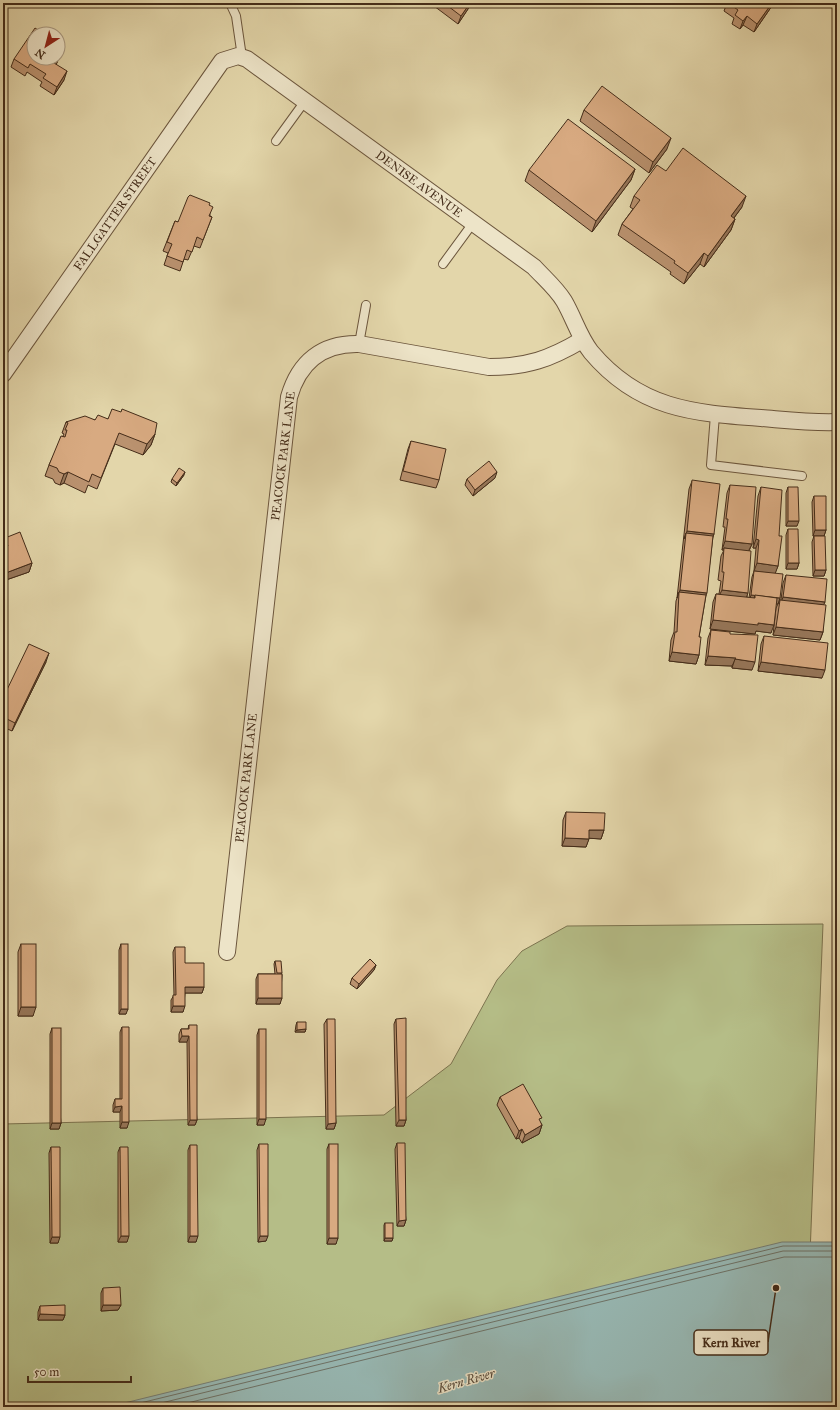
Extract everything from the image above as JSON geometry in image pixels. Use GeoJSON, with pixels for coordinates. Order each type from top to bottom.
{"type":"FeatureCollection","features":[{"type":"Feature","properties":{"kind":"street","name":"DENISE AVENUE"},"geometry":{"type":"LineString","coordinates":[[236,57],[246,59],[305,100],[534,267],[564,301],[582,340]]}},
{"type":"Feature","properties":{"kind":"street","name":"FALLGATTER STREET"},"geometry":{"type":"LineString","coordinates":[[3,374],[222,61],[236,57]]}},
{"type":"Feature","properties":{"kind":"street","name":"PEACOCK PARK LANE"},"geometry":{"type":"LineString","coordinates":[[227,952],[289,397],[293,383],[309,360],[321,352],[335,346],[345,344],[359,344],[490,367],[510,367],[530,364],[551,357],[582,340]]}},
{"type":"Feature","properties":{"kind":"street"},"geometry":{"type":"LineString","coordinates":[[582,340],[592,353],[622,381],[640,393],[658,402],[681,410],[715,415],[837,422]]}},
{"type":"Feature","properties":{"kind":"lane"},"geometry":{"type":"LineString","coordinates":[[230,3],[236,16],[236,57]]}},
{"type":"Feature","properties":{"kind":"lane"},"geometry":{"type":"LineString","coordinates":[[276,141],[305,100]]}},
{"type":"Feature","properties":{"kind":"lane"},"geometry":{"type":"LineString","coordinates":[[443,264],[472,223]]}},
{"type":"Feature","properties":{"kind":"lane"},"geometry":{"type":"LineString","coordinates":[[359,344],[366,305]]}},
{"type":"Feature","properties":{"kind":"lane"},"geometry":{"type":"LineString","coordinates":[[715,415],[711,465],[802,476]]}},
{"type":"Feature","properties":{"kind":"green space"},"geometry":{"type":"Polygon","coordinates":[[[823,924],[804,1407],[3,1407],[3,1124],[384,1115],[451,1064],[497,980],[522,951],[567,926],[823,924]]]}},
{"type":"Feature","properties":{"kind":"water"},"geometry":{"type":"Polygon","coordinates":[[[782,1242],[837,1242],[837,1407],[108,1407],[782,1242]]]}},
{"type":"Feature","properties":{"kind":"building"},"geometry":{"type":"Polygon","coordinates":[[[444,3],[470,3],[461,16],[444,3]]]}},
{"type":"Feature","properties":{"kind":"building"},"geometry":{"type":"Polygon","coordinates":[[[728,3],[772,3],[757,24],[747,16],[743,21],[735,15],[738,10],[728,3]]]}},
{"type":"Feature","properties":{"kind":"building"},"geometry":{"type":"Polygon","coordinates":[[[26,41],[26,66],[29,66],[28,68],[14,59],[26,41]]]}},
{"type":"Feature","properties":{"kind":"building"},"geometry":{"type":"Polygon","coordinates":[[[33,66],[59,66],[67,71],[57,87],[43,78],[46,74],[33,66]]]}},
{"type":"Feature","properties":{"kind":"building"},"geometry":{"type":"Polygon","coordinates":[[[602,86],[671,138],[653,162],[584,110],[602,86]]]}},
{"type":"Feature","properties":{"kind":"building"},"geometry":{"type":"Polygon","coordinates":[[[568,119],[635,169],[596,221],[529,170],[568,119]]]}},
{"type":"Feature","properties":{"kind":"building"},"geometry":{"type":"Polygon","coordinates":[[[683,148],[746,196],[731,216],[735,219],[708,256],[704,253],[688,273],[674,263],[675,261],[622,224],[640,200],[634,196],[657,165],[666,171],[683,148]]]}},
{"type":"Feature","properties":{"kind":"building"},"geometry":{"type":"Polygon","coordinates":[[[190,195],[210,203],[209,205],[213,207],[209,216],[212,217],[203,240],[197,237],[192,252],[187,250],[183,262],[167,256],[172,244],[167,242],[175,221],[178,222],[190,195]]]}},
{"type":"Feature","properties":{"kind":"building"},"geometry":{"type":"Polygon","coordinates":[[[112,409],[121,412],[122,409],[157,423],[155,434],[147,444],[119,433],[101,478],[92,474],[89,482],[68,472],[64,474],[59,472],[57,468],[49,465],[61,436],[65,437],[67,430],[65,430],[68,423],[66,422],[85,416],[95,420],[98,415],[108,419],[112,409]]]}},
{"type":"Feature","properties":{"kind":"building"},"geometry":{"type":"Polygon","coordinates":[[[411,441],[446,449],[439,480],[403,471],[411,441]]]}},
{"type":"Feature","properties":{"kind":"building"},"geometry":{"type":"Polygon","coordinates":[[[489,461],[497,472],[475,490],[467,479],[489,461]]]}},
{"type":"Feature","properties":{"kind":"building"},"geometry":{"type":"Polygon","coordinates":[[[179,468],[185,472],[177,483],[172,479],[179,468]]]}},
{"type":"Feature","properties":{"kind":"building"},"geometry":{"type":"Polygon","coordinates":[[[692,480],[720,484],[714,534],[687,531],[692,480]]]}},
{"type":"Feature","properties":{"kind":"building"},"geometry":{"type":"Polygon","coordinates":[[[730,485],[756,487],[752,544],[725,541],[730,485]]]}},
{"type":"Feature","properties":{"kind":"building"},"geometry":{"type":"Polygon","coordinates":[[[761,487],[782,490],[779,536],[782,536],[778,566],[757,563],[759,540],[756,539],[761,487]]]}},
{"type":"Feature","properties":{"kind":"building"},"geometry":{"type":"Polygon","coordinates":[[[788,487],[798,487],[799,521],[788,521],[788,487]]]}},
{"type":"Feature","properties":{"kind":"building"},"geometry":{"type":"Polygon","coordinates":[[[814,496],[826,496],[826,530],[815,530],[814,496]]]}},
{"type":"Feature","properties":{"kind":"building"},"geometry":{"type":"Polygon","coordinates":[[[788,529],[798,529],[799,563],[788,563],[788,529]]]}},
{"type":"Feature","properties":{"kind":"building"},"geometry":{"type":"Polygon","coordinates":[[[20,532],[32,563],[3,574],[3,548],[8,546],[5,538],[20,532]]]}},
{"type":"Feature","properties":{"kind":"building"},"geometry":{"type":"Polygon","coordinates":[[[686,533],[713,536],[707,593],[680,590],[686,533]]]}},
{"type":"Feature","properties":{"kind":"building"},"geometry":{"type":"Polygon","coordinates":[[[814,536],[825,536],[826,570],[815,570],[814,536]]]}},
{"type":"Feature","properties":{"kind":"building"},"geometry":{"type":"Polygon","coordinates":[[[724,548],[751,551],[748,593],[722,590],[724,548]]]}},
{"type":"Feature","properties":{"kind":"building"},"geometry":{"type":"Polygon","coordinates":[[[754,571],[783,574],[780,598],[751,595],[754,571]]]}},
{"type":"Feature","properties":{"kind":"building"},"geometry":{"type":"Polygon","coordinates":[[[786,575],[827,579],[825,602],[783,597],[786,575]]]}},
{"type":"Feature","properties":{"kind":"building"},"geometry":{"type":"Polygon","coordinates":[[[679,592],[706,595],[699,637],[701,637],[699,655],[672,652],[675,632],[677,632],[679,592]]]}},
{"type":"Feature","properties":{"kind":"building"},"geometry":{"type":"Polygon","coordinates":[[[716,594],[755,598],[755,595],[777,598],[774,625],[758,623],[758,625],[713,620],[716,594]]]}},
{"type":"Feature","properties":{"kind":"building"},"geometry":{"type":"Polygon","coordinates":[[[780,600],[826,605],[823,632],[776,627],[780,600]]]}},
{"type":"Feature","properties":{"kind":"building"},"geometry":{"type":"Polygon","coordinates":[[[711,630],[730,632],[730,634],[758,635],[755,662],[735,659],[736,658],[708,656],[711,630]]]}},
{"type":"Feature","properties":{"kind":"building"},"geometry":{"type":"Polygon","coordinates":[[[764,636],[828,643],[825,670],[761,662],[764,636]]]}},
{"type":"Feature","properties":{"kind":"building"},"geometry":{"type":"Polygon","coordinates":[[[29,644],[49,653],[15,723],[3,717],[3,698],[29,644]]]}},
{"type":"Feature","properties":{"kind":"building"},"geometry":{"type":"Polygon","coordinates":[[[566,812],[605,813],[604,830],[589,830],[589,839],[565,838],[566,812]]]}},
{"type":"Feature","properties":{"kind":"building"},"geometry":{"type":"Polygon","coordinates":[[[21,944],[36,944],[36,1007],[21,1007],[21,944]]]}},
{"type":"Feature","properties":{"kind":"building"},"geometry":{"type":"Polygon","coordinates":[[[121,944],[128,944],[128,1009],[121,1009],[121,944]]]}},
{"type":"Feature","properties":{"kind":"building"},"geometry":{"type":"Polygon","coordinates":[[[175,947],[185,947],[185,963],[204,963],[204,987],[185,987],[185,1006],[173,1006],[173,995],[176,995],[175,947]]]}},
{"type":"Feature","properties":{"kind":"building"},"geometry":{"type":"Polygon","coordinates":[[[370,959],[376,965],[359,984],[352,978],[370,959]]]}},
{"type":"Feature","properties":{"kind":"building"},"geometry":{"type":"Polygon","coordinates":[[[275,961],[281,961],[282,973],[277,973],[275,961]]]}},
{"type":"Feature","properties":{"kind":"building"},"geometry":{"type":"Polygon","coordinates":[[[258,974],[282,974],[282,998],[258,998],[258,974]]]}},
{"type":"Feature","properties":{"kind":"building"},"geometry":{"type":"Polygon","coordinates":[[[406,1018],[406,1120],[399,1120],[396,1019],[406,1018]]]}},
{"type":"Feature","properties":{"kind":"building"},"geometry":{"type":"Polygon","coordinates":[[[327,1019],[335,1019],[336,1123],[328,1124],[327,1019]]]}},
{"type":"Feature","properties":{"kind":"building"},"geometry":{"type":"Polygon","coordinates":[[[297,1022],[306,1022],[306,1029],[297,1030],[297,1022]]]}},
{"type":"Feature","properties":{"kind":"building"},"geometry":{"type":"Polygon","coordinates":[[[189,1025],[197,1025],[197,1120],[190,1120],[189,1036],[182,1036],[181,1029],[189,1029],[189,1025]]]}},
{"type":"Feature","properties":{"kind":"building"},"geometry":{"type":"Polygon","coordinates":[[[122,1027],[129,1027],[129,1122],[122,1122],[122,1106],[115,1107],[115,1099],[122,1099],[122,1027]]]}},
{"type":"Feature","properties":{"kind":"building"},"geometry":{"type":"Polygon","coordinates":[[[52,1028],[61,1028],[61,1123],[52,1123],[52,1028]]]}},
{"type":"Feature","properties":{"kind":"building"},"geometry":{"type":"Polygon","coordinates":[[[259,1029],[266,1029],[266,1119],[259,1119],[259,1029]]]}},
{"type":"Feature","properties":{"kind":"building"},"geometry":{"type":"Polygon","coordinates":[[[523,1084],[542,1118],[539,1119],[542,1125],[525,1135],[522,1129],[519,1131],[500,1097],[523,1084]]]}},
{"type":"Feature","properties":{"kind":"building"},"geometry":{"type":"Polygon","coordinates":[[[397,1143],[405,1143],[406,1220],[399,1221],[397,1143]]]}},
{"type":"Feature","properties":{"kind":"building"},"geometry":{"type":"Polygon","coordinates":[[[259,1144],[268,1144],[268,1236],[260,1236],[259,1144]]]}},
{"type":"Feature","properties":{"kind":"building"},"geometry":{"type":"Polygon","coordinates":[[[329,1144],[338,1144],[338,1238],[329,1238],[329,1144]]]}},
{"type":"Feature","properties":{"kind":"building"},"geometry":{"type":"Polygon","coordinates":[[[190,1145],[197,1145],[198,1236],[190,1236],[190,1145]]]}},
{"type":"Feature","properties":{"kind":"building"},"geometry":{"type":"Polygon","coordinates":[[[51,1147],[60,1147],[60,1237],[52,1237],[51,1147]]]}},
{"type":"Feature","properties":{"kind":"building"},"geometry":{"type":"Polygon","coordinates":[[[120,1147],[128,1147],[129,1236],[121,1236],[120,1147]]]}},
{"type":"Feature","properties":{"kind":"building"},"geometry":{"type":"Polygon","coordinates":[[[385,1223],[393,1223],[393,1238],[385,1238],[385,1223]]]}},
{"type":"Feature","properties":{"kind":"building"},"geometry":{"type":"Polygon","coordinates":[[[120,1287],[121,1305],[103,1305],[103,1288],[120,1287]]]}},
{"type":"Feature","properties":{"kind":"building"},"geometry":{"type":"Polygon","coordinates":[[[65,1305],[65,1315],[40,1314],[40,1306],[65,1305]]]}},
{"type":"Feature","properties":{"kind":"place","name":"Kern River"},"geometry":{"type":"Point","coordinates":[776,1288]}}]}
